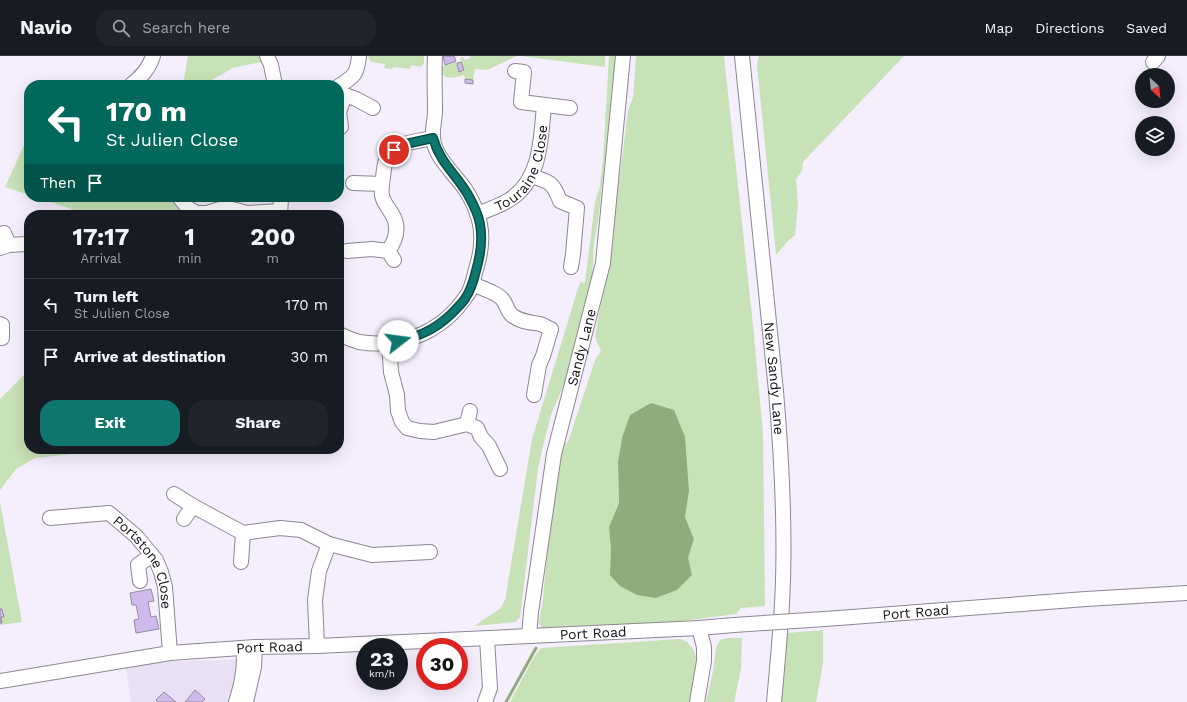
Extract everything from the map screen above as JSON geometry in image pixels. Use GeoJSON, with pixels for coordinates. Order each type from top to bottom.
{"type":"FeatureCollection","features":[{"type":"Feature","properties":{"kind":"street"},"geometry":{"type":"LineString","coordinates":[[137,80],[148,68],[153,56]]}},
{"type":"Feature","properties":{"kind":"street"},"geometry":{"type":"LineString","coordinates":[[267,56],[274,80]]}},
{"type":"Feature","properties":{"kind":"street"},"geometry":{"type":"LineString","coordinates":[[359,56],[357,71],[344,89],[356,100],[373,108]]}},
{"type":"Feature","properties":{"kind":"street"},"geometry":{"type":"LineString","coordinates":[[344,336],[358,342],[371,344],[389,343],[408,339],[424,333],[440,324],[466,298],[472,284],[482,242],[477,214],[465,189],[441,159],[433,138],[435,112],[435,56]]}},
{"type":"Feature","properties":{"kind":"street","name":"Sandy Lane"},"geometry":{"type":"LineString","coordinates":[[531,636],[531,612],[554,454],[603,263],[623,56]]}},
{"type":"Feature","properties":{"kind":"street","name":"New Sandy Lane"},"geometry":{"type":"LineString","coordinates":[[742,56],[776,391],[780,445],[783,543],[782,596],[774,702]]}},
{"type":"Feature","properties":{"kind":"street","name":"Touraine Close"},"geometry":{"type":"LineString","coordinates":[[515,71],[524,72],[521,102],[570,108]]}},
{"type":"Feature","properties":{"kind":"street","name":"Touraine Close"},"geometry":{"type":"LineString","coordinates":[[477,214],[510,200],[526,185],[531,176],[540,150],[544,105]]}},
{"type":"Feature","properties":{"kind":"street"},"geometry":{"type":"LineString","coordinates":[[347,251],[372,249],[391,256],[397,228],[396,221],[382,197],[384,165],[388,156],[401,145],[433,138]]}},
{"type":"Feature","properties":{"kind":"street"},"geometry":{"type":"LineString","coordinates":[[531,176],[546,181],[556,189],[560,201],[577,208],[571,267]]}},
{"type":"Feature","properties":{"kind":"street"},"geometry":{"type":"LineString","coordinates":[[353,182],[382,184]]}},
{"type":"Feature","properties":{"kind":"street"},"geometry":{"type":"LineString","coordinates":[[183,202],[191,210]]}},
{"type":"Feature","properties":{"kind":"street"},"geometry":{"type":"LineString","coordinates":[[217,210],[236,210]]}},
{"type":"Feature","properties":{"kind":"street"},"geometry":{"type":"LineString","coordinates":[[4,242],[24,244]]}},
{"type":"Feature","properties":{"kind":"street"},"geometry":{"type":"LineString","coordinates":[[472,284],[501,297],[505,302],[507,310],[517,319],[524,322],[541,325],[551,330],[543,356],[538,365],[534,395]]}},
{"type":"Feature","properties":{"kind":"street"},"geometry":{"type":"LineString","coordinates":[[389,343],[391,372],[397,395],[398,411],[402,422],[407,428],[434,432],[472,421],[489,446],[500,469]]}},
{"type":"Feature","properties":{"kind":"street"},"geometry":{"type":"LineString","coordinates":[[174,494],[243,533],[280,528],[301,530],[330,544],[372,555],[430,552]]}},
{"type":"Feature","properties":{"kind":"street"},"geometry":{"type":"LineString","coordinates":[[184,519],[193,506]]}},
{"type":"Feature","properties":{"kind":"street","name":"Portstone Close"},"geometry":{"type":"LineString","coordinates":[[50,518],[109,513],[136,536],[152,554],[162,572],[165,587],[170,653]]}},
{"type":"Feature","properties":{"kind":"street"},"geometry":{"type":"LineString","coordinates":[[241,562],[243,533]]}},
{"type":"Feature","properties":{"kind":"street"},"geometry":{"type":"LineString","coordinates":[[317,646],[315,600],[319,571],[330,544]]}},
{"type":"Feature","properties":{"kind":"street"},"geometry":{"type":"LineString","coordinates":[[140,581],[138,565],[152,554]]}},
{"type":"Feature","properties":{"kind":"street","name":"Port Road"},"geometry":{"type":"LineString","coordinates":[[0,681],[170,653],[249,648],[699,628],[1086,599],[1187,593]]}},
{"type":"Feature","properties":{"kind":"street"},"geometry":{"type":"LineString","coordinates":[[697,702],[704,662],[704,647],[699,628]]}},
{"type":"Feature","properties":{"kind":"street"},"geometry":{"type":"LineString","coordinates":[[485,702],[490,688],[487,638]]}},
{"type":"Feature","properties":{"kind":"street"},"geometry":{"type":"LineString","coordinates":[[236,702],[244,669],[244,657],[249,648]]}},
{"type":"Feature","properties":{"kind":"street"},"geometry":{"type":"LineString","coordinates":[[246,702],[254,667],[249,648]]}},
{"type":"Feature","properties":{"kind":"shaded area"},"geometry":{"type":"Polygon","coordinates":[[[188,56],[259,56],[261,62],[233,68],[212,80],[184,80],[188,56]]]}},
{"type":"Feature","properties":{"kind":"shaded area"},"geometry":{"type":"Polygon","coordinates":[[[368,56],[424,56],[424,63],[421,67],[411,65],[410,69],[393,67],[392,69],[384,68],[385,64],[371,62],[368,56]]]}},
{"type":"Feature","properties":{"kind":"shaded area"},"geometry":{"type":"Polygon","coordinates":[[[470,56],[517,56],[487,70],[475,69],[473,80],[465,79],[464,75],[448,78],[442,74],[444,65],[456,61],[459,72],[464,71],[460,58],[463,57],[465,60],[470,58],[470,56]]]}},
{"type":"Feature","properties":{"kind":"shaded area"},"geometry":{"type":"Polygon","coordinates":[[[521,56],[605,56],[605,67],[521,56]]]}},
{"type":"Feature","properties":{"kind":"shaded area"},"geometry":{"type":"Polygon","coordinates":[[[609,56],[618,56],[594,243],[592,286],[568,374],[551,415],[542,450],[538,469],[520,617],[516,622],[475,626],[500,609],[505,600],[532,439],[580,282],[585,283],[595,202],[600,186],[603,159],[609,56]]]}},
{"type":"Feature","properties":{"kind":"shaded area"},"geometry":{"type":"Polygon","coordinates":[[[636,56],[724,56],[753,325],[763,434],[765,606],[741,608],[736,614],[651,625],[553,630],[542,628],[539,623],[543,599],[558,455],[563,444],[568,442],[595,360],[601,351],[595,337],[611,245],[628,111],[633,97],[636,56]],[[622,438],[618,462],[619,503],[609,527],[611,550],[688,558],[694,539],[685,517],[689,491],[622,438]]]}},
{"type":"Feature","properties":{"kind":"shaded area"},"geometry":{"type":"Polygon","coordinates":[[[759,56],[904,56],[803,162],[802,171],[796,179],[798,205],[795,235],[776,255],[757,65],[759,56]]]}},
{"type":"Feature","properties":{"kind":"shaded area"},"geometry":{"type":"Polygon","coordinates":[[[24,145],[24,193],[5,187],[24,145]]]}},
{"type":"Feature","properties":{"kind":"shaded area"},"geometry":{"type":"Polygon","coordinates":[[[50,202],[174,202],[180,210],[75,210],[50,202]]]}},
{"type":"Feature","properties":{"kind":"shaded area"},"geometry":{"type":"Polygon","coordinates":[[[24,375],[24,454],[73,454],[35,458],[16,469],[0,490],[0,399],[24,375]]]}},
{"type":"Feature","properties":{"kind":"shaded area"},"geometry":{"type":"Polygon","coordinates":[[[651,403],[674,410],[685,437],[689,491],[685,517],[694,539],[688,558],[692,575],[677,590],[656,598],[637,595],[620,586],[610,575],[611,550],[609,527],[619,503],[618,462],[622,438],[630,415],[651,403]]]}},
{"type":"Feature","properties":{"kind":"shaded area"},"geometry":{"type":"Polygon","coordinates":[[[0,502],[22,622],[0,625],[0,623],[2,623],[1,617],[4,617],[3,609],[0,609],[0,502]]]}},
{"type":"Feature","properties":{"kind":"shaded area"},"geometry":{"type":"Polygon","coordinates":[[[823,630],[823,664],[816,702],[781,702],[786,633],[823,630]]]}},
{"type":"Feature","properties":{"kind":"shaded area"},"geometry":{"type":"Polygon","coordinates":[[[727,638],[742,638],[741,669],[734,702],[706,702],[713,671],[716,648],[720,640],[727,638]]]}},
{"type":"Feature","properties":{"kind":"shaded area"},"geometry":{"type":"Polygon","coordinates":[[[680,639],[687,642],[693,649],[698,661],[689,702],[510,702],[534,657],[541,648],[680,639]]]}},
{"type":"Feature","properties":{"kind":"shaded area"},"geometry":{"type":"Polygon","coordinates":[[[258,659],[253,701],[257,702],[131,702],[126,668],[156,662],[258,659]]]}},
{"type":"Feature","properties":{"kind":"building"},"geometry":{"type":"Polygon","coordinates":[[[443,56],[454,56],[456,61],[445,65],[443,56]]]}},
{"type":"Feature","properties":{"kind":"building"},"geometry":{"type":"Polygon","coordinates":[[[461,62],[464,70],[459,72],[457,63],[461,62]]]}},
{"type":"Feature","properties":{"kind":"building"},"geometry":{"type":"Polygon","coordinates":[[[465,79],[473,80],[473,84],[465,83],[465,79]]]}},
{"type":"Feature","properties":{"kind":"building"},"geometry":{"type":"Polygon","coordinates":[[[151,589],[154,601],[148,602],[151,617],[156,616],[159,629],[136,633],[134,620],[139,619],[136,605],[132,605],[130,593],[151,589]]]}},
{"type":"Feature","properties":{"kind":"building"},"geometry":{"type":"Polygon","coordinates":[[[0,609],[2,609],[4,617],[1,617],[2,623],[0,623],[0,609]]]}},
{"type":"Feature","properties":{"kind":"building"},"geometry":{"type":"Polygon","coordinates":[[[195,690],[205,699],[202,702],[185,702],[195,690]]]}},
{"type":"Feature","properties":{"kind":"building"},"geometry":{"type":"Polygon","coordinates":[[[164,692],[176,702],[158,702],[156,700],[164,692]]]}},
{"type":"Feature","properties":{"kind":"waterway"},"geometry":{"type":"LineString","coordinates":[[506,702],[536,648]]}},
{"type":"Feature","properties":{"kind":"route"},"geometry":{"type":"LineString","coordinates":[[394,150],[401,145],[433,138],[441,159],[465,189],[473,205],[477,214],[482,242],[472,284],[466,298],[440,324],[424,333],[398,341]]}}]}
